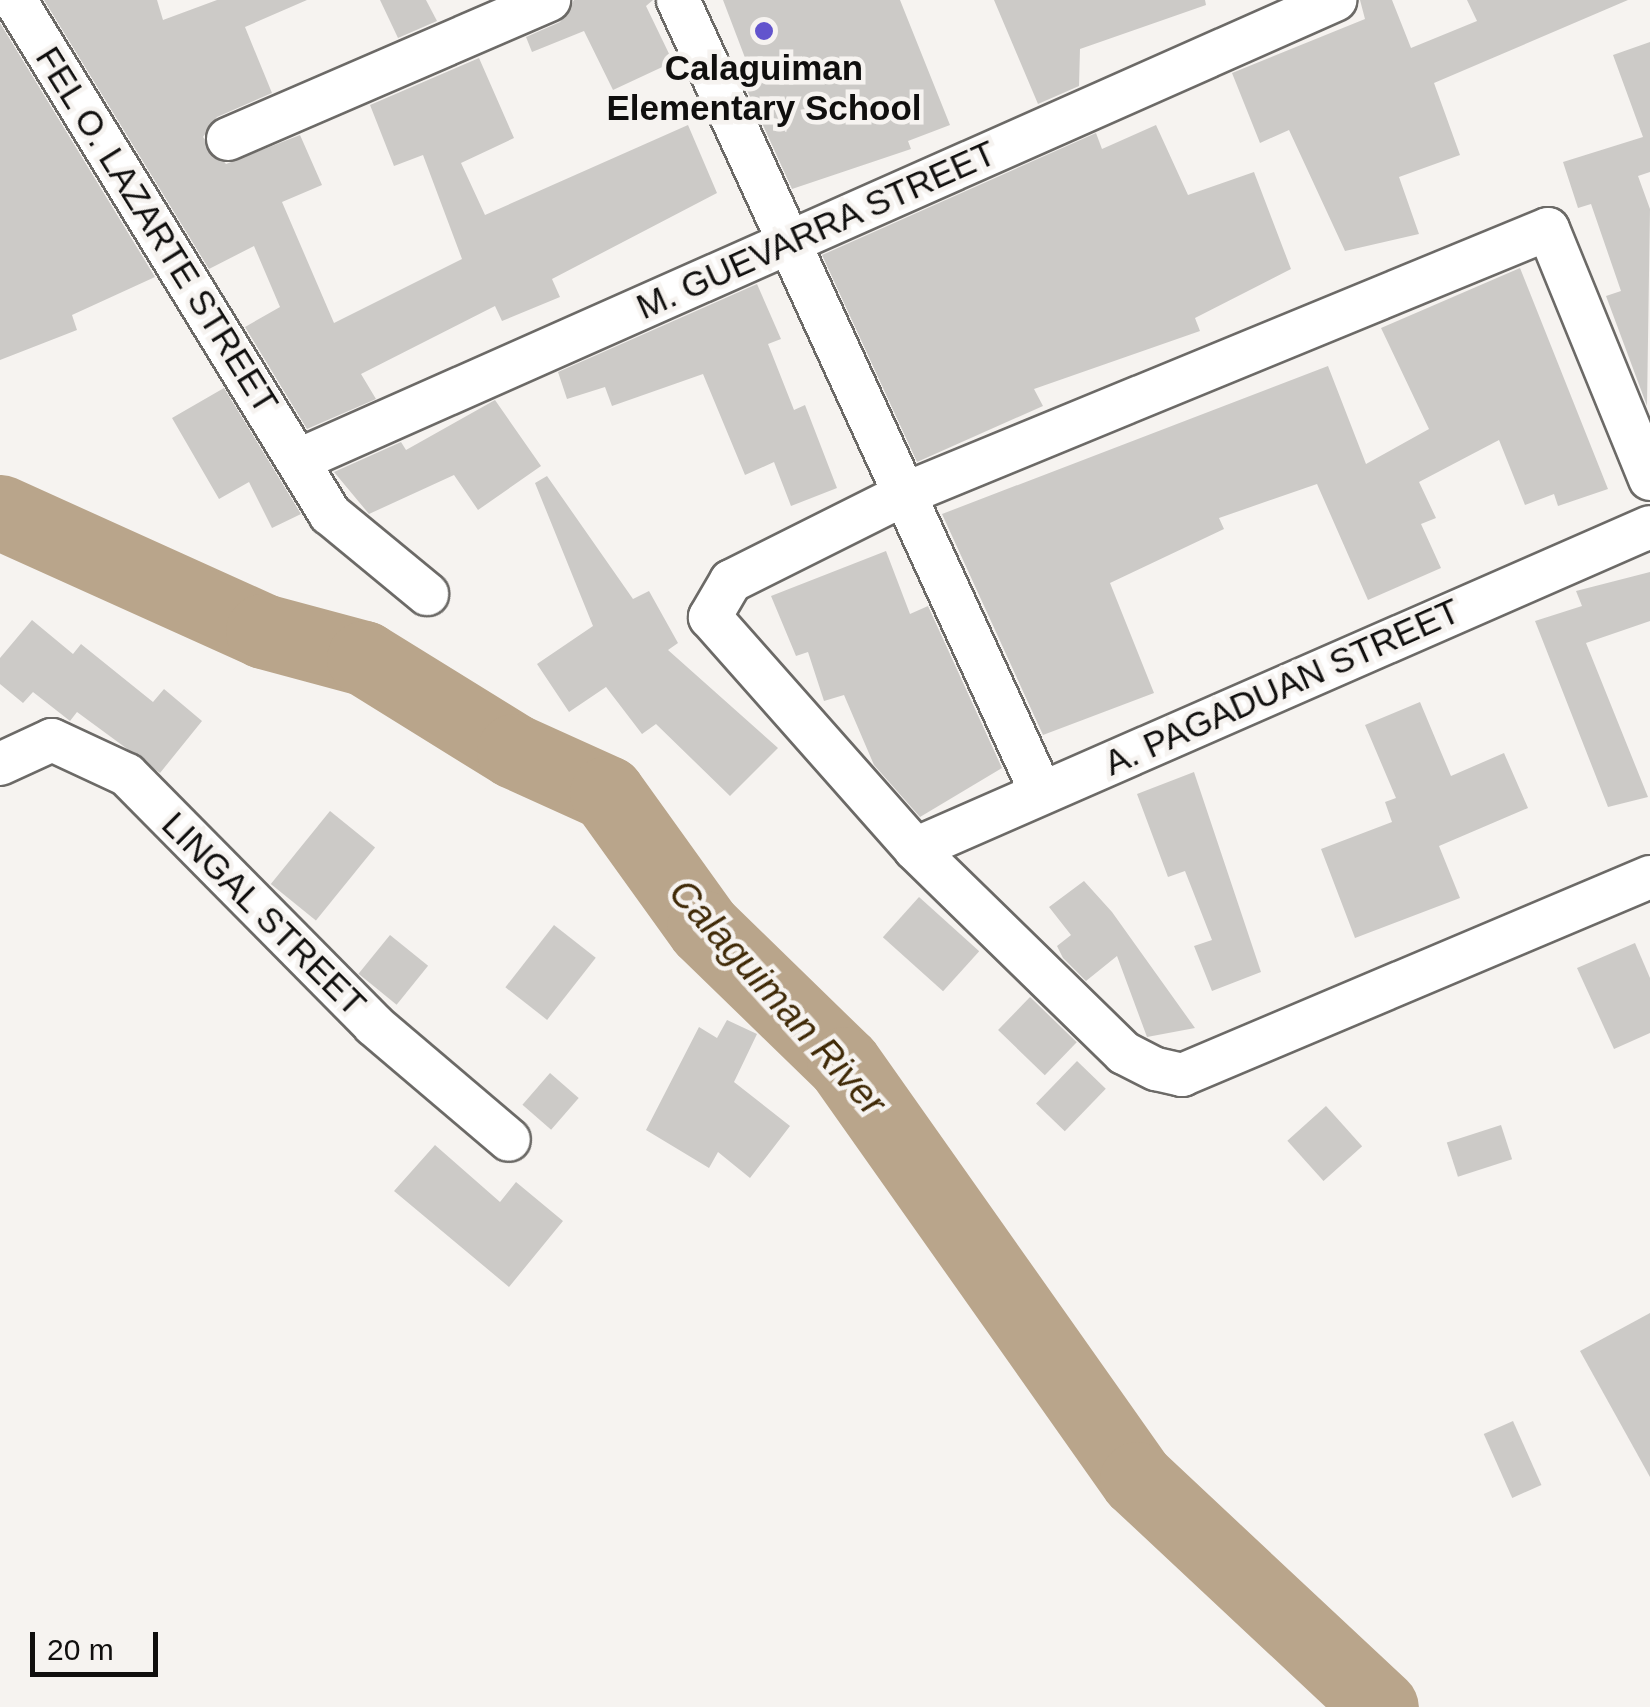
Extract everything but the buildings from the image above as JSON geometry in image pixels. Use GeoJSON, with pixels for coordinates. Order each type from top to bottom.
{"type":"FeatureCollection","features":[{"type":"Feature","properties":{"kind":"street","name":"FEL O. LAZARTE STREET"},"geometry":{"type":"LineString","coordinates":[[15,0],[330,514],[427,594]]}},
{"type":"Feature","properties":{"kind":"street"},"geometry":{"type":"LineString","coordinates":[[228,139],[550,0]]}},
{"type":"Feature","properties":{"kind":"street"},"geometry":{"type":"LineString","coordinates":[[678,0],[783,244],[907,493],[1041,792]]}},
{"type":"Feature","properties":{"kind":"street","name":"M. GUEVARRA STREET"},"geometry":{"type":"LineString","coordinates":[[298,460],[1335,0]]}},
{"type":"Feature","properties":{"kind":"street"},"geometry":{"type":"LineString","coordinates":[[1650,479],[1548,229],[907,493],[731,580],[710,617],[915,849],[1124,1053],[1182,1075],[1650,877]]}},
{"type":"Feature","properties":{"kind":"street","name":"A. PAGADUAN STREET"},"geometry":{"type":"LineString","coordinates":[[915,849],[1650,527]]}},
{"type":"Feature","properties":{"kind":"street","name":"LINGAL STREET"},"geometry":{"type":"LineString","coordinates":[[0,764],[52,740],[127,775],[374,1025],[509,1140]]}},
{"type":"Feature","properties":{"kind":"waterway","name":"Calaguiman River"},"geometry":{"type":"LineString","coordinates":[[0,512],[263,631],[364,658],[514,751],[607,793],[704,928],[844,1064],[1137,1479],[1381,1707]]}},
{"type":"Feature","properties":{"kind":"place","name":"Calaguiman Elementary School"},"geometry":{"type":"Point","coordinates":[764,31]}}]}
